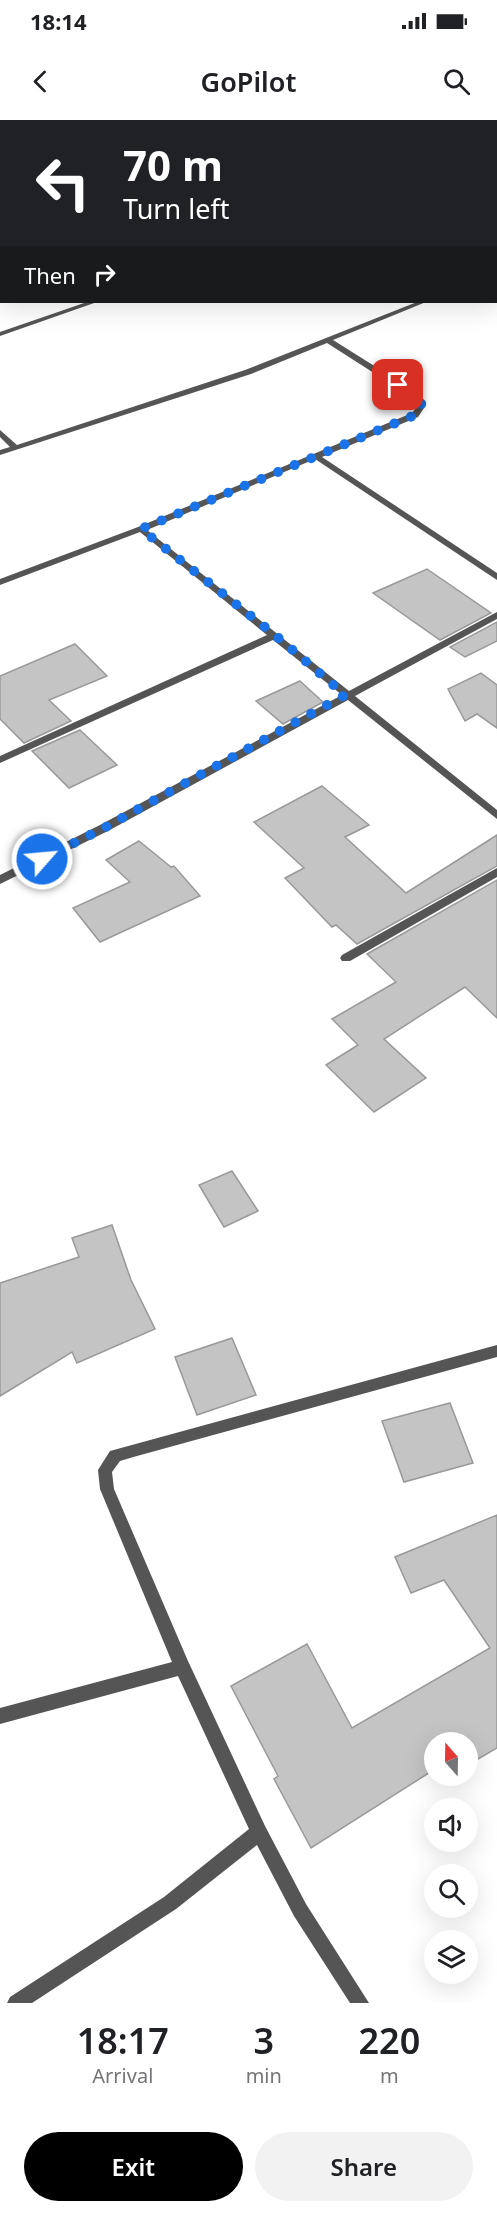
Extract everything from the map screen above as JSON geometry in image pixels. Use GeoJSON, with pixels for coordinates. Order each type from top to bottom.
{"type":"FeatureCollection","features":[{"type":"Feature","properties":{"kind":"street"},"geometry":{"type":"LineString","coordinates":[[0,334],[90,303]]}},
{"type":"Feature","properties":{"kind":"street"},"geometry":{"type":"LineString","coordinates":[[0,453],[248,372],[420,303]]}},
{"type":"Feature","properties":{"kind":"street"},"geometry":{"type":"LineString","coordinates":[[0,582],[141,529],[415,415],[422,405],[416,396],[327,340]]}},
{"type":"Feature","properties":{"kind":"street"},"geometry":{"type":"LineString","coordinates":[[0,432],[16,448]]}},
{"type":"Feature","properties":{"kind":"street"},"geometry":{"type":"LineString","coordinates":[[317,457],[497,577]]}},
{"type":"Feature","properties":{"kind":"street"},"geometry":{"type":"LineString","coordinates":[[141,529],[275,635],[345,695],[497,814]]}},
{"type":"Feature","properties":{"kind":"street"},"geometry":{"type":"LineString","coordinates":[[0,880],[104,828],[345,695],[497,615]]}},
{"type":"Feature","properties":{"kind":"street"},"geometry":{"type":"LineString","coordinates":[[0,760],[275,635]]}},
{"type":"Feature","properties":{"kind":"street"},"geometry":{"type":"LineString","coordinates":[[346,958],[497,872]]}},
{"type":"Feature","properties":{"kind":"street"},"geometry":{"type":"LineString","coordinates":[[360,2003],[300,1910],[260,1832],[182,1667],[106,1489],[105,1470],[115,1456],[497,1351]]}},
{"type":"Feature","properties":{"kind":"street"},"geometry":{"type":"LineString","coordinates":[[0,1716],[182,1667]]}},
{"type":"Feature","properties":{"kind":"street"},"geometry":{"type":"LineString","coordinates":[[16,2003],[170,1904],[260,1832]]}},
{"type":"Feature","properties":{"kind":"building"},"geometry":{"type":"Polygon","coordinates":[[[427,569],[491,613],[440,640],[373,593],[427,569]]]}},
{"type":"Feature","properties":{"kind":"building"},"geometry":{"type":"Polygon","coordinates":[[[497,622],[497,641],[465,657],[450,647],[497,622]]]}},
{"type":"Feature","properties":{"kind":"building"},"geometry":{"type":"Polygon","coordinates":[[[75,644],[107,676],[49,700],[71,721],[24,743],[0,719],[0,676],[75,644]]]}},
{"type":"Feature","properties":{"kind":"building"},"geometry":{"type":"Polygon","coordinates":[[[481,673],[497,685],[497,728],[477,714],[465,721],[448,689],[481,673]]]}},
{"type":"Feature","properties":{"kind":"building"},"geometry":{"type":"Polygon","coordinates":[[[300,681],[323,702],[283,724],[256,701],[300,681]]]}},
{"type":"Feature","properties":{"kind":"building"},"geometry":{"type":"Polygon","coordinates":[[[80,730],[117,765],[69,788],[32,751],[80,730]]]}},
{"type":"Feature","properties":{"kind":"building"},"geometry":{"type":"Polygon","coordinates":[[[322,786],[369,825],[345,837],[406,893],[497,835],[497,866],[357,944],[336,925],[332,927],[285,878],[304,868],[254,822],[322,786]]]}},
{"type":"Feature","properties":{"kind":"building"},"geometry":{"type":"Polygon","coordinates":[[[139,841],[171,867],[174,866],[200,896],[100,942],[73,908],[130,882],[106,860],[139,841]]]}},
{"type":"Feature","properties":{"kind":"building"},"geometry":{"type":"Polygon","coordinates":[[[497,880],[497,1018],[465,987],[384,1039],[426,1078],[374,1112],[326,1065],[358,1045],[332,1019],[396,982],[367,954],[497,880]]]}},
{"type":"Feature","properties":{"kind":"building"},"geometry":{"type":"Polygon","coordinates":[[[232,1171],[258,1211],[224,1227],[199,1185],[232,1171]]]}},
{"type":"Feature","properties":{"kind":"building"},"geometry":{"type":"Polygon","coordinates":[[[112,1225],[131,1280],[155,1329],[77,1363],[72,1352],[0,1396],[0,1283],[79,1257],[72,1238],[112,1225]]]}},
{"type":"Feature","properties":{"kind":"building"},"geometry":{"type":"Polygon","coordinates":[[[232,1338],[256,1395],[197,1415],[175,1357],[232,1338]]]}},
{"type":"Feature","properties":{"kind":"building"},"geometry":{"type":"Polygon","coordinates":[[[450,1403],[473,1463],[404,1482],[382,1421],[450,1403]]]}},
{"type":"Feature","properties":{"kind":"building"},"geometry":{"type":"Polygon","coordinates":[[[497,1515],[497,1748],[478,1759],[478,1732],[424,1732],[424,1776],[311,1848],[274,1779],[278,1776],[231,1686],[307,1644],[352,1728],[490,1648],[444,1580],[411,1593],[395,1557],[497,1515]]]}},
{"type":"Feature","properties":{"kind":"route"},"geometry":{"type":"LineString","coordinates":[[42,859],[104,828],[345,695],[275,635],[141,529],[415,415],[422,405],[416,396],[398,385]]}}]}
